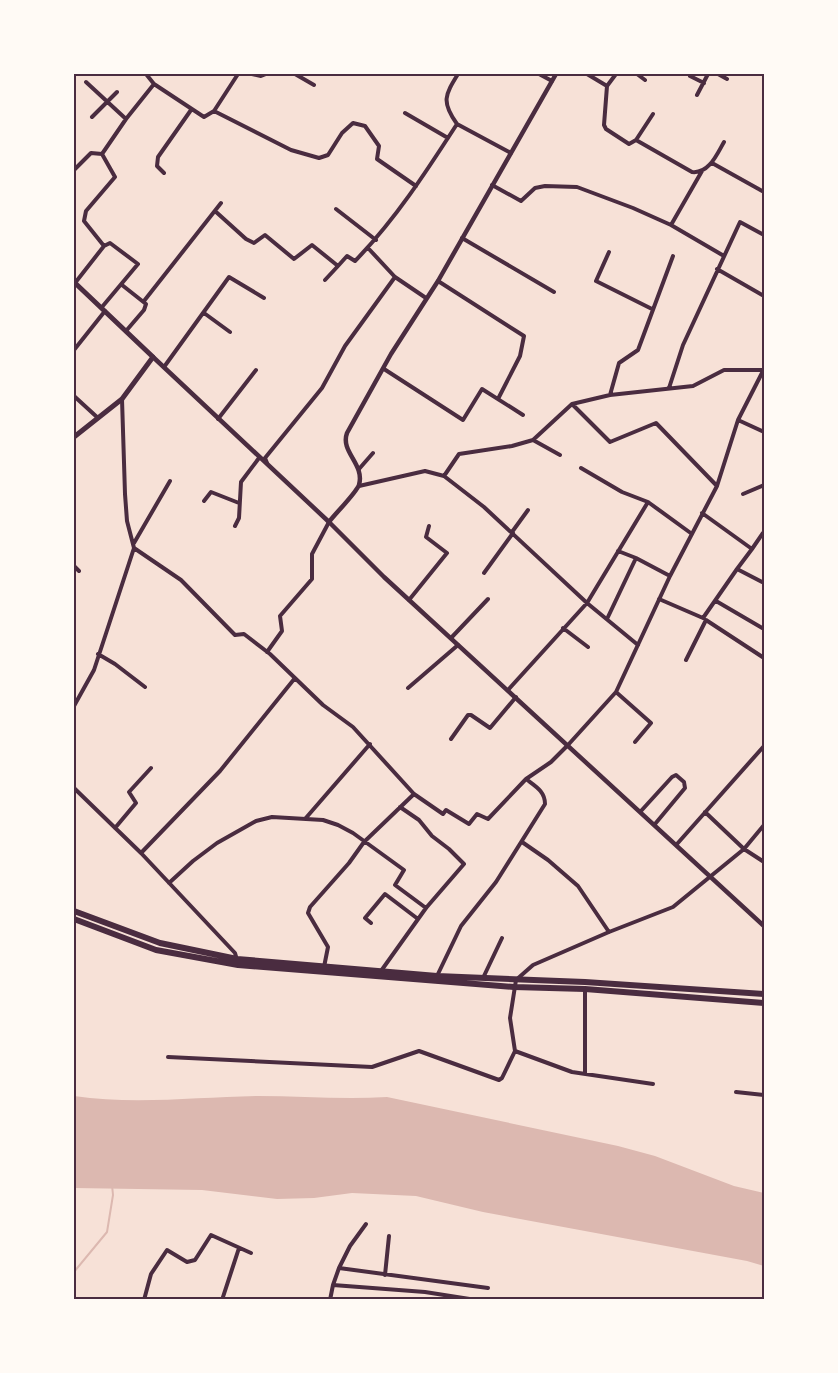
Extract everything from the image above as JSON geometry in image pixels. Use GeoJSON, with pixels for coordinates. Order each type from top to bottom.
{"type":"FeatureCollection","features":[{"type":"Feature","properties":{"kind":"highway"},"geometry":{"type":"LineString","coordinates":[[74,911],[160,943],[237,962],[765,994]]}},
{"type":"Feature","properties":{"kind":"highway"},"geometry":{"type":"LineString","coordinates":[[74,919],[156,950],[237,962],[514,987],[585,989],[765,1003]]}},
{"type":"Feature","properties":{"kind":"main road"},"geometry":{"type":"LineString","coordinates":[[329,522],[358,486],[359,469],[346,446],[345,437],[438,281],[556,74]]}},
{"type":"Feature","properties":{"kind":"main road"},"geometry":{"type":"LineString","coordinates":[[74,282],[458,645],[765,926]]}},
{"type":"Feature","properties":{"kind":"main road"},"geometry":{"type":"LineString","coordinates":[[74,437],[122,399],[153,357]]}},
{"type":"Feature","properties":{"kind":"street"},"geometry":{"type":"LineString","coordinates":[[146,74],[154,84],[204,117],[214,111],[238,74]]}},
{"type":"Feature","properties":{"kind":"street"},"geometry":{"type":"LineString","coordinates":[[252,74],[261,76],[266,74]]}},
{"type":"Feature","properties":{"kind":"street"},"geometry":{"type":"LineString","coordinates":[[296,74],[315,84]]}},
{"type":"Feature","properties":{"kind":"street"},"geometry":{"type":"LineString","coordinates":[[458,74],[446,93],[445,99],[450,115],[457,123],[511,153]]}},
{"type":"Feature","properties":{"kind":"street"},"geometry":{"type":"LineString","coordinates":[[539,74],[552,81]]}},
{"type":"Feature","properties":{"kind":"street"},"geometry":{"type":"LineString","coordinates":[[587,74],[607,86]]}},
{"type":"Feature","properties":{"kind":"street"},"geometry":{"type":"LineString","coordinates":[[616,74],[607,86],[604,125],[629,144],[636,140],[653,114]]}},
{"type":"Feature","properties":{"kind":"street"},"geometry":{"type":"LineString","coordinates":[[637,74],[645,80]]}},
{"type":"Feature","properties":{"kind":"street"},"geometry":{"type":"LineString","coordinates":[[697,95],[708,74]]}},
{"type":"Feature","properties":{"kind":"street"},"geometry":{"type":"LineString","coordinates":[[718,74],[727,79]]}},
{"type":"Feature","properties":{"kind":"street"},"geometry":{"type":"LineString","coordinates":[[690,76],[704,83]]}},
{"type":"Feature","properties":{"kind":"street"},"geometry":{"type":"LineString","coordinates":[[87,82],[126,119]]}},
{"type":"Feature","properties":{"kind":"street"},"geometry":{"type":"LineString","coordinates":[[102,154],[154,84]]}},
{"type":"Feature","properties":{"kind":"street"},"geometry":{"type":"LineString","coordinates":[[92,117],[117,92]]}},
{"type":"Feature","properties":{"kind":"street"},"geometry":{"type":"LineString","coordinates":[[164,173],[157,166],[158,157],[191,110]]}},
{"type":"Feature","properties":{"kind":"street"},"geometry":{"type":"LineString","coordinates":[[214,111],[291,150],[319,158],[328,155],[342,133],[352,123],[365,126],[379,146],[377,159],[416,186]]}},
{"type":"Feature","properties":{"kind":"street"},"geometry":{"type":"LineString","coordinates":[[405,112],[448,138]]}},
{"type":"Feature","properties":{"kind":"street"},"geometry":{"type":"LineString","coordinates":[[324,280],[347,256],[355,261],[376,240],[416,186],[457,123]]}},
{"type":"Feature","properties":{"kind":"street"},"geometry":{"type":"LineString","coordinates":[[636,140],[692,171],[702,171]]}},
{"type":"Feature","properties":{"kind":"street"},"geometry":{"type":"LineString","coordinates":[[671,225],[702,171],[712,163],[724,142]]}},
{"type":"Feature","properties":{"kind":"street"},"geometry":{"type":"LineString","coordinates":[[74,170],[91,153],[102,154]]}},
{"type":"Feature","properties":{"kind":"street"},"geometry":{"type":"LineString","coordinates":[[102,154],[115,177],[86,212],[84,221],[104,246]]}},
{"type":"Feature","properties":{"kind":"street"},"geometry":{"type":"LineString","coordinates":[[712,163],[765,192]]}},
{"type":"Feature","properties":{"kind":"street"},"geometry":{"type":"LineString","coordinates":[[492,185],[521,201],[535,188],[577,187],[671,225],[724,256]]}},
{"type":"Feature","properties":{"kind":"street"},"geometry":{"type":"LineString","coordinates":[[144,301],[221,203]]}},
{"type":"Feature","properties":{"kind":"street"},"geometry":{"type":"LineString","coordinates":[[336,209],[376,240]]}},
{"type":"Feature","properties":{"kind":"street"},"geometry":{"type":"LineString","coordinates":[[215,211],[252,243],[265,235],[294,259],[309,246],[316,247],[338,267]]}},
{"type":"Feature","properties":{"kind":"street"},"geometry":{"type":"LineString","coordinates":[[669,388],[682,345],[740,222],[765,235]]}},
{"type":"Feature","properties":{"kind":"street"},"geometry":{"type":"LineString","coordinates":[[462,238],[554,292]]}},
{"type":"Feature","properties":{"kind":"street"},"geometry":{"type":"LineString","coordinates":[[74,282],[104,246],[111,243],[138,264],[74,350]]}},
{"type":"Feature","properties":{"kind":"street"},"geometry":{"type":"LineString","coordinates":[[368,248],[395,277],[426,298]]}},
{"type":"Feature","properties":{"kind":"street"},"geometry":{"type":"LineString","coordinates":[[609,252],[596,281],[652,309]]}},
{"type":"Feature","properties":{"kind":"street"},"geometry":{"type":"LineString","coordinates":[[610,395],[619,363],[638,350],[673,256]]}},
{"type":"Feature","properties":{"kind":"street"},"geometry":{"type":"LineString","coordinates":[[717,269],[765,296]]}},
{"type":"Feature","properties":{"kind":"street"},"geometry":{"type":"LineString","coordinates":[[164,368],[229,277],[264,298]]}},
{"type":"Feature","properties":{"kind":"street"},"geometry":{"type":"LineString","coordinates":[[268,467],[265,458],[322,387],[345,346],[395,277]]}},
{"type":"Feature","properties":{"kind":"street"},"geometry":{"type":"LineString","coordinates":[[438,281],[524,336],[520,356],[498,399]]}},
{"type":"Feature","properties":{"kind":"street"},"geometry":{"type":"LineString","coordinates":[[122,285],[146,304],[144,310],[126,331]]}},
{"type":"Feature","properties":{"kind":"street"},"geometry":{"type":"LineString","coordinates":[[204,313],[230,332]]}},
{"type":"Feature","properties":{"kind":"street"},"geometry":{"type":"LineString","coordinates":[[384,369],[463,420],[482,389],[523,415]]}},
{"type":"Feature","properties":{"kind":"street"},"geometry":{"type":"LineString","coordinates":[[122,399],[127,521],[134,546],[181,580],[235,635],[244,634],[267,652],[323,705],[353,727],[414,794],[443,814],[446,810],[469,824],[477,814],[488,819],[526,779],[551,762],[616,692],[669,576],[717,486],[738,420],[764,369],[724,370],[693,386],[610,395],[572,404],[533,440],[512,446],[459,454],[444,476]]}},
{"type":"Feature","properties":{"kind":"street"},"geometry":{"type":"LineString","coordinates":[[218,419],[256,370]]}},
{"type":"Feature","properties":{"kind":"street"},"geometry":{"type":"LineString","coordinates":[[74,396],[99,418]]}},
{"type":"Feature","properties":{"kind":"street"},"geometry":{"type":"LineString","coordinates":[[572,404],[610,442],[656,423],[717,486]]}},
{"type":"Feature","properties":{"kind":"street"},"geometry":{"type":"LineString","coordinates":[[738,420],[765,432]]}},
{"type":"Feature","properties":{"kind":"street"},"geometry":{"type":"LineString","coordinates":[[533,440],[560,455]]}},
{"type":"Feature","properties":{"kind":"street"},"geometry":{"type":"LineString","coordinates":[[359,469],[373,453]]}},
{"type":"Feature","properties":{"kind":"street"},"geometry":{"type":"LineString","coordinates":[[235,526],[239,518],[241,482],[259,458]]}},
{"type":"Feature","properties":{"kind":"street"},"geometry":{"type":"LineString","coordinates":[[581,468],[622,492],[648,502],[692,534]]}},
{"type":"Feature","properties":{"kind":"street"},"geometry":{"type":"LineString","coordinates":[[358,486],[425,471],[444,476],[484,507],[587,603],[638,645]]}},
{"type":"Feature","properties":{"kind":"street"},"geometry":{"type":"LineString","coordinates":[[74,706],[94,669],[134,546],[170,481]]}},
{"type":"Feature","properties":{"kind":"street"},"geometry":{"type":"LineString","coordinates":[[743,494],[765,486]]}},
{"type":"Feature","properties":{"kind":"street"},"geometry":{"type":"LineString","coordinates":[[204,501],[210,492],[239,503]]}},
{"type":"Feature","properties":{"kind":"street"},"geometry":{"type":"LineString","coordinates":[[508,690],[587,603],[648,502]]}},
{"type":"Feature","properties":{"kind":"street"},"geometry":{"type":"LineString","coordinates":[[484,573],[528,510]]}},
{"type":"Feature","properties":{"kind":"street"},"geometry":{"type":"LineString","coordinates":[[702,513],[752,549]]}},
{"type":"Feature","properties":{"kind":"street"},"geometry":{"type":"LineString","coordinates":[[267,652],[282,631],[280,616],[312,579],[312,555],[329,522]]}},
{"type":"Feature","properties":{"kind":"street"},"geometry":{"type":"LineString","coordinates":[[410,600],[447,553],[426,537],[429,526]]}},
{"type":"Feature","properties":{"kind":"street"},"geometry":{"type":"LineString","coordinates":[[686,660],[704,619],[737,569],[763,533],[765,534]]}},
{"type":"Feature","properties":{"kind":"street"},"geometry":{"type":"LineString","coordinates":[[618,551],[669,576]]}},
{"type":"Feature","properties":{"kind":"street"},"geometry":{"type":"LineString","coordinates":[[607,619],[636,558]]}},
{"type":"Feature","properties":{"kind":"street"},"geometry":{"type":"LineString","coordinates":[[74,566],[79,570]]}},
{"type":"Feature","properties":{"kind":"street"},"geometry":{"type":"LineString","coordinates":[[737,569],[765,584]]}},
{"type":"Feature","properties":{"kind":"street"},"geometry":{"type":"LineString","coordinates":[[452,638],[488,599]]}},
{"type":"Feature","properties":{"kind":"street"},"geometry":{"type":"LineString","coordinates":[[659,599],[704,619],[765,658]]}},
{"type":"Feature","properties":{"kind":"street"},"geometry":{"type":"LineString","coordinates":[[716,601],[765,629]]}},
{"type":"Feature","properties":{"kind":"street"},"geometry":{"type":"LineString","coordinates":[[563,628],[588,646]]}},
{"type":"Feature","properties":{"kind":"street"},"geometry":{"type":"LineString","coordinates":[[408,688],[458,645]]}},
{"type":"Feature","properties":{"kind":"street"},"geometry":{"type":"LineString","coordinates":[[98,654],[145,687]]}},
{"type":"Feature","properties":{"kind":"street"},"geometry":{"type":"LineString","coordinates":[[141,853],[219,771],[295,678]]}},
{"type":"Feature","properties":{"kind":"street"},"geometry":{"type":"LineString","coordinates":[[616,692],[651,723],[635,742]]}},
{"type":"Feature","properties":{"kind":"street"},"geometry":{"type":"LineString","coordinates":[[451,739],[469,715],[490,728],[516,697]]}},
{"type":"Feature","properties":{"kind":"street"},"geometry":{"type":"LineString","coordinates":[[305,819],[370,744]]}},
{"type":"Feature","properties":{"kind":"street"},"geometry":{"type":"LineString","coordinates":[[677,844],[765,746]]}},
{"type":"Feature","properties":{"kind":"street"},"geometry":{"type":"LineString","coordinates":[[115,828],[136,803],[129,792],[151,768]]}},
{"type":"Feature","properties":{"kind":"street"},"geometry":{"type":"LineString","coordinates":[[641,811],[672,777],[676,776],[684,782],[685,788],[655,824]]}},
{"type":"Feature","properties":{"kind":"street"},"geometry":{"type":"LineString","coordinates":[[437,975],[461,926],[496,882],[544,804],[545,797],[540,790],[526,779]]}},
{"type":"Feature","properties":{"kind":"street"},"geometry":{"type":"LineString","coordinates":[[74,788],[141,853],[236,953],[237,962]]}},
{"type":"Feature","properties":{"kind":"street"},"geometry":{"type":"LineString","coordinates":[[324,967],[328,947],[308,913],[310,907],[349,863],[364,842],[414,794]]}},
{"type":"Feature","properties":{"kind":"street"},"geometry":{"type":"LineString","coordinates":[[381,971],[426,908],[464,864],[432,836],[418,820],[400,807]]}},
{"type":"Feature","properties":{"kind":"street"},"geometry":{"type":"LineString","coordinates":[[705,812],[744,849],[765,862]]}},
{"type":"Feature","properties":{"kind":"street"},"geometry":{"type":"LineString","coordinates":[[169,883],[217,843],[256,821],[272,817],[323,820],[338,825],[404,870],[395,885],[426,908]]}},
{"type":"Feature","properties":{"kind":"street"},"geometry":{"type":"LineString","coordinates":[[168,1057],[372,1067],[419,1052],[499,1080],[515,1050],[510,1018],[516,980],[533,965],[673,907],[744,849],[765,825]]}},
{"type":"Feature","properties":{"kind":"street"},"geometry":{"type":"LineString","coordinates":[[522,843],[548,860],[578,886],[609,932]]}},
{"type":"Feature","properties":{"kind":"street"},"geometry":{"type":"LineString","coordinates":[[371,923],[365,918],[385,894],[418,919]]}},
{"type":"Feature","properties":{"kind":"street"},"geometry":{"type":"LineString","coordinates":[[483,978],[502,938]]}},
{"type":"Feature","properties":{"kind":"street"},"geometry":{"type":"LineString","coordinates":[[585,989],[585,1074]]}},
{"type":"Feature","properties":{"kind":"street"},"geometry":{"type":"LineString","coordinates":[[515,1050],[572,1072],[652,1084]]}},
{"type":"Feature","properties":{"kind":"street"},"geometry":{"type":"LineString","coordinates":[[736,1092],[765,1095]]}},
{"type":"Feature","properties":{"kind":"street"},"geometry":{"type":"LineString","coordinates":[[330,1299],[339,1268],[350,1246],[366,1224]]}},
{"type":"Feature","properties":{"kind":"street"},"geometry":{"type":"LineString","coordinates":[[144,1299],[151,1274],[167,1250],[187,1262],[195,1260],[211,1235],[250,1253]]}},
{"type":"Feature","properties":{"kind":"street"},"geometry":{"type":"LineString","coordinates":[[386,1275],[389,1236]]}},
{"type":"Feature","properties":{"kind":"street"},"geometry":{"type":"LineString","coordinates":[[222,1299],[239,1248]]}},
{"type":"Feature","properties":{"kind":"street"},"geometry":{"type":"LineString","coordinates":[[339,1268],[488,1288]]}},
{"type":"Feature","properties":{"kind":"street"},"geometry":{"type":"LineString","coordinates":[[333,1285],[425,1292],[476,1299]]}},
{"type":"Feature","properties":{"kind":"shaded area"},"geometry":{"type":"Polygon","coordinates":[[[74,1096],[119,1100],[258,1096],[387,1097],[618,1146],[655,1156],[734,1186],[764,1193],[764,1266],[483,1212],[416,1196],[352,1193],[314,1198],[277,1199],[202,1190],[74,1188],[74,1096]]]}},
{"type":"Feature","properties":{"kind":"waterway"},"geometry":{"type":"LineString","coordinates":[[74,1272],[107,1232],[113,1195],[112,1185]]}}]}
